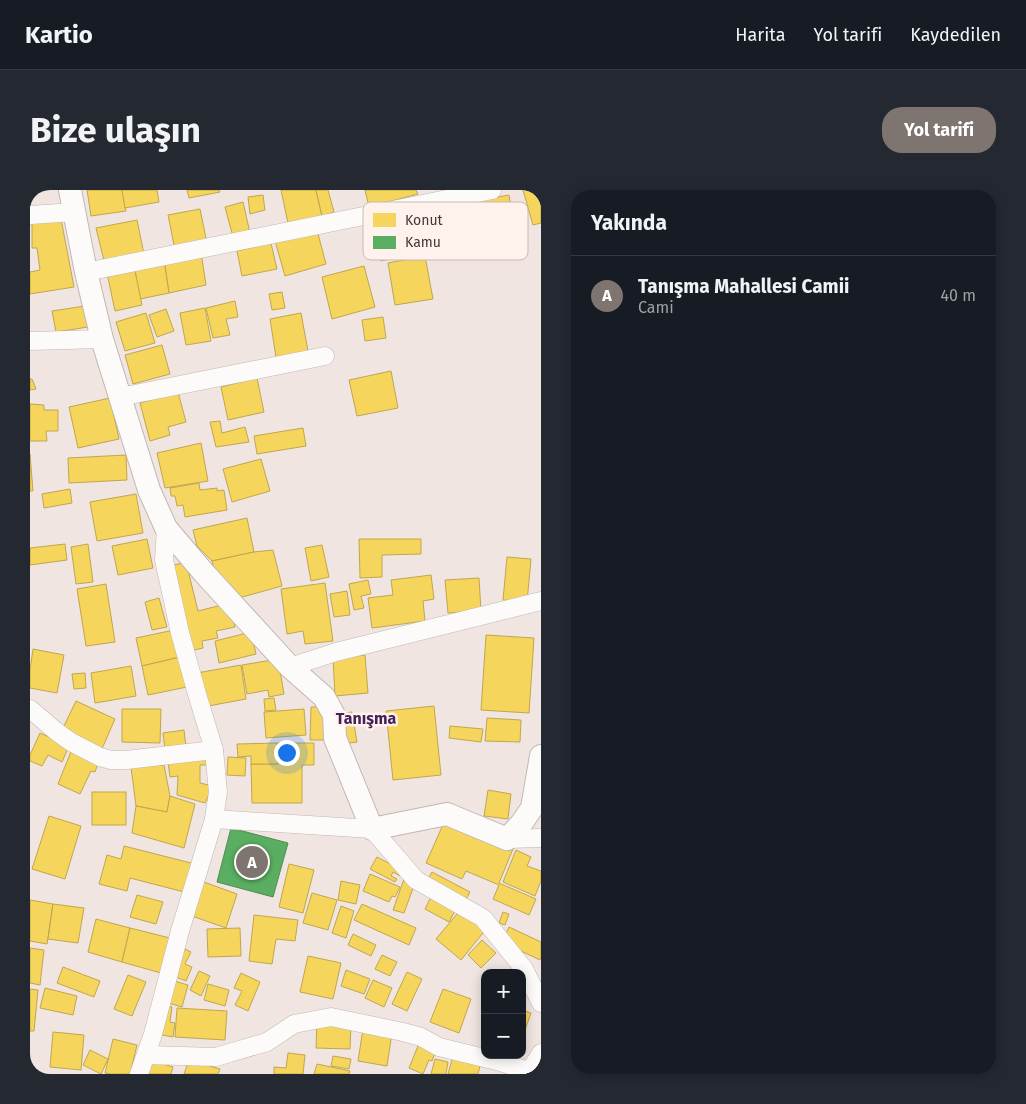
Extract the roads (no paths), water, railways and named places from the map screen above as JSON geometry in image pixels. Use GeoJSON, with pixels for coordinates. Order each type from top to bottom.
{"type":"FeatureCollection","features":[{"type":"Feature","properties":{"kind":"street"},"geometry":{"type":"LineString","coordinates":[[70,190],[86,272],[102,339],[149,490],[166,528],[204,573],[290,667],[324,697],[334,715],[335,738],[372,830],[416,880],[484,918],[524,969],[541,1003]]}},
{"type":"Feature","properties":{"kind":"street"},"geometry":{"type":"LineString","coordinates":[[433,202],[492,190]]}},
{"type":"Feature","properties":{"kind":"street"},"geometry":{"type":"LineString","coordinates":[[30,215],[74,212]]}},
{"type":"Feature","properties":{"kind":"street"},"geometry":{"type":"LineString","coordinates":[[86,272],[363,216]]}},
{"type":"Feature","properties":{"kind":"street"},"geometry":{"type":"LineString","coordinates":[[30,341],[102,339]]}},
{"type":"Feature","properties":{"kind":"street"},"geometry":{"type":"LineString","coordinates":[[120,397],[325,356]]}},
{"type":"Feature","properties":{"kind":"street"},"geometry":{"type":"LineString","coordinates":[[139,1074],[153,1034],[180,930],[214,819],[218,792],[214,750],[196,694],[164,560],[166,528]]}},
{"type":"Feature","properties":{"kind":"street"},"geometry":{"type":"LineString","coordinates":[[290,667],[336,652],[541,602]]}},
{"type":"Feature","properties":{"kind":"street"},"geometry":{"type":"LineString","coordinates":[[30,709],[72,742],[100,757],[112,760],[214,750]]}},
{"type":"Feature","properties":{"kind":"street"},"geometry":{"type":"LineString","coordinates":[[506,839],[521,824],[532,808],[541,756]]}},
{"type":"Feature","properties":{"kind":"street"},"geometry":{"type":"LineString","coordinates":[[214,819],[372,830],[447,814],[506,839],[541,838]]}},
{"type":"Feature","properties":{"kind":"street"},"geometry":{"type":"LineString","coordinates":[[146,1055],[216,1057],[267,1042],[294,1024],[331,1017],[403,1032],[420,1037],[439,1047],[498,1061],[528,1073],[541,1053]]}},
{"type":"Feature","properties":{"kind":"place","name":"Tanışma Mahallesi Camii"},"geometry":{"type":"Point","coordinates":[252,862]}},
{"type":"Feature","properties":{"kind":"district","name":"Tanışma"},"geometry":{"type":"Point","coordinates":[366,718]}}]}
